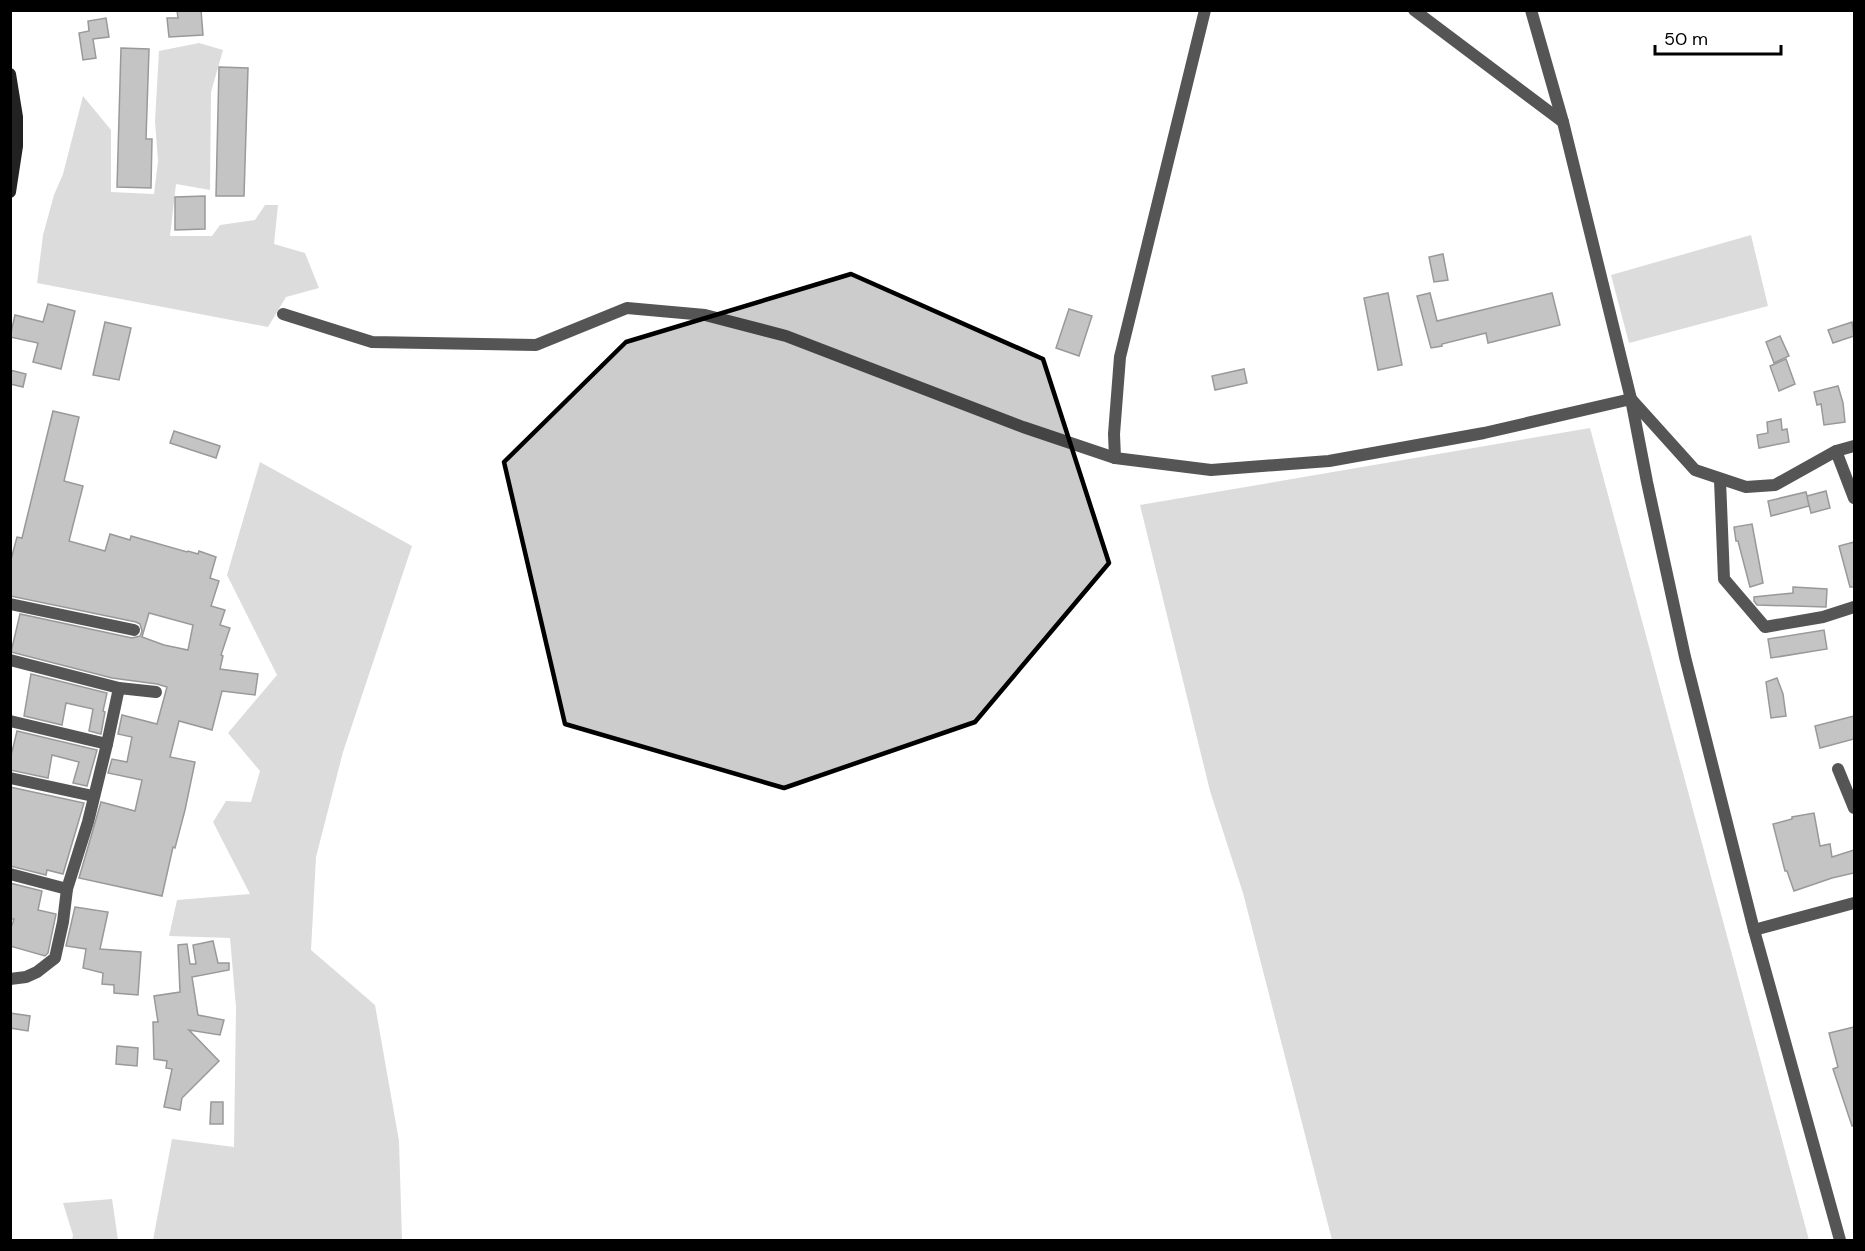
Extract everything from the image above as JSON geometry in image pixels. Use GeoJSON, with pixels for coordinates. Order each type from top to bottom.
{"type":"FeatureCollection","features":[{"type":"Feature","properties":{"kind":"street"},"geometry":{"type":"LineString","coordinates":[[1114,458],[1120,357],[1205,10]]}},
{"type":"Feature","properties":{"kind":"street"},"geometry":{"type":"LineString","coordinates":[[1414,10],[1563,122]]}},
{"type":"Feature","properties":{"kind":"street"},"geometry":{"type":"LineString","coordinates":[[1531,10],[1563,122],[1631,399],[1685,657],[1754,930],[1840,1240]]}},
{"type":"Feature","properties":{"kind":"street"},"geometry":{"type":"LineString","coordinates":[[10,75],[17,117],[14,172],[10,192]]}},
{"type":"Feature","properties":{"kind":"street"},"geometry":{"type":"LineString","coordinates":[[283,314],[372,342],[536,345],[627,308],[705,315],[786,336],[1023,427],[1114,458],[1211,470],[1329,460],[1484,433],[1631,399]]}},
{"type":"Feature","properties":{"kind":"street"},"geometry":{"type":"LineString","coordinates":[[1631,399],[1695,470],[1746,487],[1775,485],[1836,451],[1854,446]]}},
{"type":"Feature","properties":{"kind":"street"},"geometry":{"type":"LineString","coordinates":[[1836,451],[1854,498]]}},
{"type":"Feature","properties":{"kind":"street"},"geometry":{"type":"LineString","coordinates":[[1720,480],[1724,579],[1766,627],[1823,617],[1854,607]]}},
{"type":"Feature","properties":{"kind":"street"},"geometry":{"type":"LineString","coordinates":[[10,604],[134,630]]}},
{"type":"Feature","properties":{"kind":"street"},"geometry":{"type":"LineString","coordinates":[[10,660],[119,688],[156,692]]}},
{"type":"Feature","properties":{"kind":"street"},"geometry":{"type":"LineString","coordinates":[[10,979],[26,977],[37,972],[55,958],[67,889],[88,822],[119,688]]}},
{"type":"Feature","properties":{"kind":"street"},"geometry":{"type":"LineString","coordinates":[[10,721],[107,744]]}},
{"type":"Feature","properties":{"kind":"street"},"geometry":{"type":"LineString","coordinates":[[1838,769],[1854,808]]}},
{"type":"Feature","properties":{"kind":"street"},"geometry":{"type":"LineString","coordinates":[[10,778],[93,796]]}},
{"type":"Feature","properties":{"kind":"street"},"geometry":{"type":"LineString","coordinates":[[10,874],[67,889]]}},
{"type":"Feature","properties":{"kind":"street"},"geometry":{"type":"LineString","coordinates":[[1754,930],[1854,903]]}},
{"type":"Feature","properties":{"kind":"highlighted area"},"geometry":{"type":"Polygon","coordinates":[[[851,274],[1043,359],[1109,563],[975,722],[784,788],[565,724],[504,462],[626,342],[851,274]]]}},
{"type":"Feature","properties":{"kind":"shaded area"},"geometry":{"type":"Polygon","coordinates":[[[199,43],[223,50],[211,92],[210,190],[176,184],[170,236],[212,236],[220,225],[255,220],[265,205],[278,205],[274,244],[305,253],[319,288],[286,297],[268,327],[37,283],[43,235],[54,195],[63,174],[83,96],[111,130],[111,192],[154,194],[158,161],[155,121],[159,51],[199,43]]]}},
{"type":"Feature","properties":{"kind":"shaded area"},"geometry":{"type":"Polygon","coordinates":[[[1751,235],[1768,306],[1629,343],[1611,275],[1751,235]]]}},
{"type":"Feature","properties":{"kind":"shaded area"},"geometry":{"type":"Polygon","coordinates":[[[1590,428],[1809,1240],[1332,1240],[1243,893],[1210,791],[1140,505],[1590,428]]]}},
{"type":"Feature","properties":{"kind":"shaded area"},"geometry":{"type":"Polygon","coordinates":[[[260,462],[412,546],[343,752],[316,857],[311,950],[375,1005],[399,1141],[402,1240],[153,1240],[172,1139],[234,1147],[236,1007],[230,938],[169,936],[177,900],[250,894],[213,822],[226,801],[251,802],[260,771],[228,733],[277,675],[227,575],[260,462]]]}},
{"type":"Feature","properties":{"kind":"shaded area"},"geometry":{"type":"Polygon","coordinates":[[[112,1199],[118,1240],[72,1240],[73,1235],[63,1203],[112,1199]]]}},
{"type":"Feature","properties":{"kind":"building"},"geometry":{"type":"Polygon","coordinates":[[[177,10],[201,10],[203,35],[169,37],[167,18],[178,18],[177,10]]]}},
{"type":"Feature","properties":{"kind":"building"},"geometry":{"type":"Polygon","coordinates":[[[106,18],[109,37],[93,39],[96,58],[83,60],[79,33],[89,31],[88,21],[106,18]]]}},
{"type":"Feature","properties":{"kind":"building"},"geometry":{"type":"Polygon","coordinates":[[[121,48],[149,49],[146,139],[152,139],[151,188],[117,187],[121,48]]]}},
{"type":"Feature","properties":{"kind":"building"},"geometry":{"type":"Polygon","coordinates":[[[219,67],[248,68],[244,196],[216,196],[219,67]]]}},
{"type":"Feature","properties":{"kind":"building"},"geometry":{"type":"Polygon","coordinates":[[[205,196],[205,229],[175,230],[175,197],[205,196]]]}},
{"type":"Feature","properties":{"kind":"building"},"geometry":{"type":"Polygon","coordinates":[[[1443,254],[1448,280],[1434,282],[1429,257],[1443,254]]]}},
{"type":"Feature","properties":{"kind":"building"},"geometry":{"type":"Polygon","coordinates":[[[1388,293],[1402,365],[1378,370],[1364,298],[1388,293]]]}},
{"type":"Feature","properties":{"kind":"building"},"geometry":{"type":"Polygon","coordinates":[[[1430,293],[1437,321],[1552,293],[1560,325],[1488,343],[1486,333],[1431,348],[1417,296],[1430,293]]]}},
{"type":"Feature","properties":{"kind":"building"},"geometry":{"type":"Polygon","coordinates":[[[48,304],[75,311],[61,369],[33,362],[38,343],[10,337],[15,315],[43,322],[48,304]]]}},
{"type":"Feature","properties":{"kind":"building"},"geometry":{"type":"Polygon","coordinates":[[[1069,309],[1092,316],[1079,356],[1056,348],[1069,309]]]}},
{"type":"Feature","properties":{"kind":"building"},"geometry":{"type":"Polygon","coordinates":[[[105,322],[131,328],[119,380],[93,375],[105,322]]]}},
{"type":"Feature","properties":{"kind":"building"},"geometry":{"type":"Polygon","coordinates":[[[1852,322],[1854,336],[1833,343],[1828,330],[1852,322]]]}},
{"type":"Feature","properties":{"kind":"building"},"geometry":{"type":"Polygon","coordinates":[[[1780,336],[1789,356],[1774,363],[1766,342],[1780,336]]]}},
{"type":"Feature","properties":{"kind":"building"},"geometry":{"type":"Polygon","coordinates":[[[1786,359],[1795,384],[1779,391],[1770,366],[1786,359]]]}},
{"type":"Feature","properties":{"kind":"building"},"geometry":{"type":"Polygon","coordinates":[[[1244,369],[1247,383],[1215,390],[1212,376],[1244,369]]]}},
{"type":"Feature","properties":{"kind":"building"},"geometry":{"type":"Polygon","coordinates":[[[10,370],[26,374],[23,387],[10,384],[10,370]]]}},
{"type":"Feature","properties":{"kind":"building"},"geometry":{"type":"Polygon","coordinates":[[[1838,386],[1845,422],[1824,425],[1821,404],[1817,405],[1814,392],[1838,386]]]}},
{"type":"Feature","properties":{"kind":"building"},"geometry":{"type":"Polygon","coordinates":[[[53,411],[79,417],[64,481],[83,486],[69,541],[105,551],[110,534],[130,540],[131,536],[187,552],[198,554],[199,551],[216,557],[210,578],[219,581],[211,606],[225,610],[220,625],[230,628],[221,655],[223,656],[220,669],[258,674],[255,695],[222,691],[212,730],[179,721],[170,757],[195,762],[162,896],[79,878],[101,802],[135,811],[142,780],[108,773],[112,759],[127,762],[132,737],[118,734],[122,715],[157,724],[167,687],[112,678],[11,652],[20,614],[132,638],[140,636],[142,631],[140,624],[136,622],[10,596],[10,563],[17,537],[22,538],[53,411]],[[149,613],[142,637],[188,650],[193,625],[149,613]]]}},
{"type":"Feature","properties":{"kind":"building"},"geometry":{"type":"Polygon","coordinates":[[[1781,419],[1782,430],[1787,429],[1789,442],[1759,448],[1757,435],[1768,433],[1767,422],[1781,419]]]}},
{"type":"Feature","properties":{"kind":"building"},"geometry":{"type":"Polygon","coordinates":[[[174,431],[220,446],[216,458],[170,443],[174,431]]]}},
{"type":"Feature","properties":{"kind":"building"},"geometry":{"type":"Polygon","coordinates":[[[1826,491],[1830,508],[1811,513],[1807,497],[1809,506],[1771,516],[1768,501],[1806,492],[1807,496],[1826,491]]]}},
{"type":"Feature","properties":{"kind":"building"},"geometry":{"type":"Polygon","coordinates":[[[1752,524],[1763,583],[1750,587],[1734,527],[1752,524]]]}},
{"type":"Feature","properties":{"kind":"building"},"geometry":{"type":"Polygon","coordinates":[[[1854,542],[1854,587],[1850,587],[1839,546],[1854,542]]]}},
{"type":"Feature","properties":{"kind":"building"},"geometry":{"type":"Polygon","coordinates":[[[1793,587],[1827,589],[1826,607],[1757,605],[1754,601],[1754,597],[1793,593],[1793,587]]]}},
{"type":"Feature","properties":{"kind":"building"},"geometry":{"type":"Polygon","coordinates":[[[1824,630],[1827,649],[1771,658],[1768,639],[1824,630]]]}},
{"type":"Feature","properties":{"kind":"building"},"geometry":{"type":"Polygon","coordinates":[[[31,674],[107,693],[101,734],[89,731],[93,709],[66,703],[62,725],[24,716],[31,674]]]}},
{"type":"Feature","properties":{"kind":"building"},"geometry":{"type":"Polygon","coordinates":[[[1777,678],[1783,694],[1786,716],[1771,718],[1766,682],[1777,678]]]}},
{"type":"Feature","properties":{"kind":"building"},"geometry":{"type":"Polygon","coordinates":[[[1854,716],[1854,739],[1820,748],[1815,726],[1854,716]]]}},
{"type":"Feature","properties":{"kind":"building"},"geometry":{"type":"Polygon","coordinates":[[[17,731],[97,750],[87,786],[73,783],[79,762],[52,755],[48,778],[10,770],[17,731]]]}},
{"type":"Feature","properties":{"kind":"building"},"geometry":{"type":"Polygon","coordinates":[[[10,787],[84,803],[63,874],[47,870],[46,875],[10,866],[10,787]]]}},
{"type":"Feature","properties":{"kind":"building"},"geometry":{"type":"Polygon","coordinates":[[[1814,813],[1820,846],[1830,844],[1832,857],[1854,850],[1854,873],[1794,891],[1787,871],[1785,871],[1773,824],[1792,819],[1792,817],[1814,813]]]}},
{"type":"Feature","properties":{"kind":"building"},"geometry":{"type":"Polygon","coordinates":[[[10,883],[42,891],[38,910],[56,914],[48,953],[45,956],[10,946],[10,931],[14,919],[10,919],[10,883]]]}},
{"type":"Feature","properties":{"kind":"building"},"geometry":{"type":"Polygon","coordinates":[[[75,907],[108,912],[100,949],[141,952],[138,995],[114,993],[114,985],[102,984],[103,973],[83,968],[86,949],[66,946],[75,907]]]}},
{"type":"Feature","properties":{"kind":"building"},"geometry":{"type":"Polygon","coordinates":[[[213,941],[218,963],[229,963],[229,970],[192,977],[198,1015],[224,1020],[220,1035],[189,1030],[219,1061],[182,1098],[180,1110],[164,1107],[172,1069],[166,1068],[167,1061],[154,1059],[153,1022],[158,1022],[154,996],[180,992],[178,945],[187,944],[190,964],[196,964],[193,945],[213,941]]]}},
{"type":"Feature","properties":{"kind":"building"},"geometry":{"type":"Polygon","coordinates":[[[10,1013],[30,1016],[28,1031],[10,1028],[10,1013]]]}},
{"type":"Feature","properties":{"kind":"building"},"geometry":{"type":"Polygon","coordinates":[[[1854,1027],[1854,1125],[1852,1126],[1833,1069],[1838,1067],[1829,1033],[1854,1027]]]}},
{"type":"Feature","properties":{"kind":"building"},"geometry":{"type":"Polygon","coordinates":[[[117,1046],[138,1048],[137,1066],[116,1064],[117,1046]]]}},
{"type":"Feature","properties":{"kind":"building"},"geometry":{"type":"Polygon","coordinates":[[[211,1102],[223,1102],[223,1124],[210,1124],[211,1102]]]}}]}
